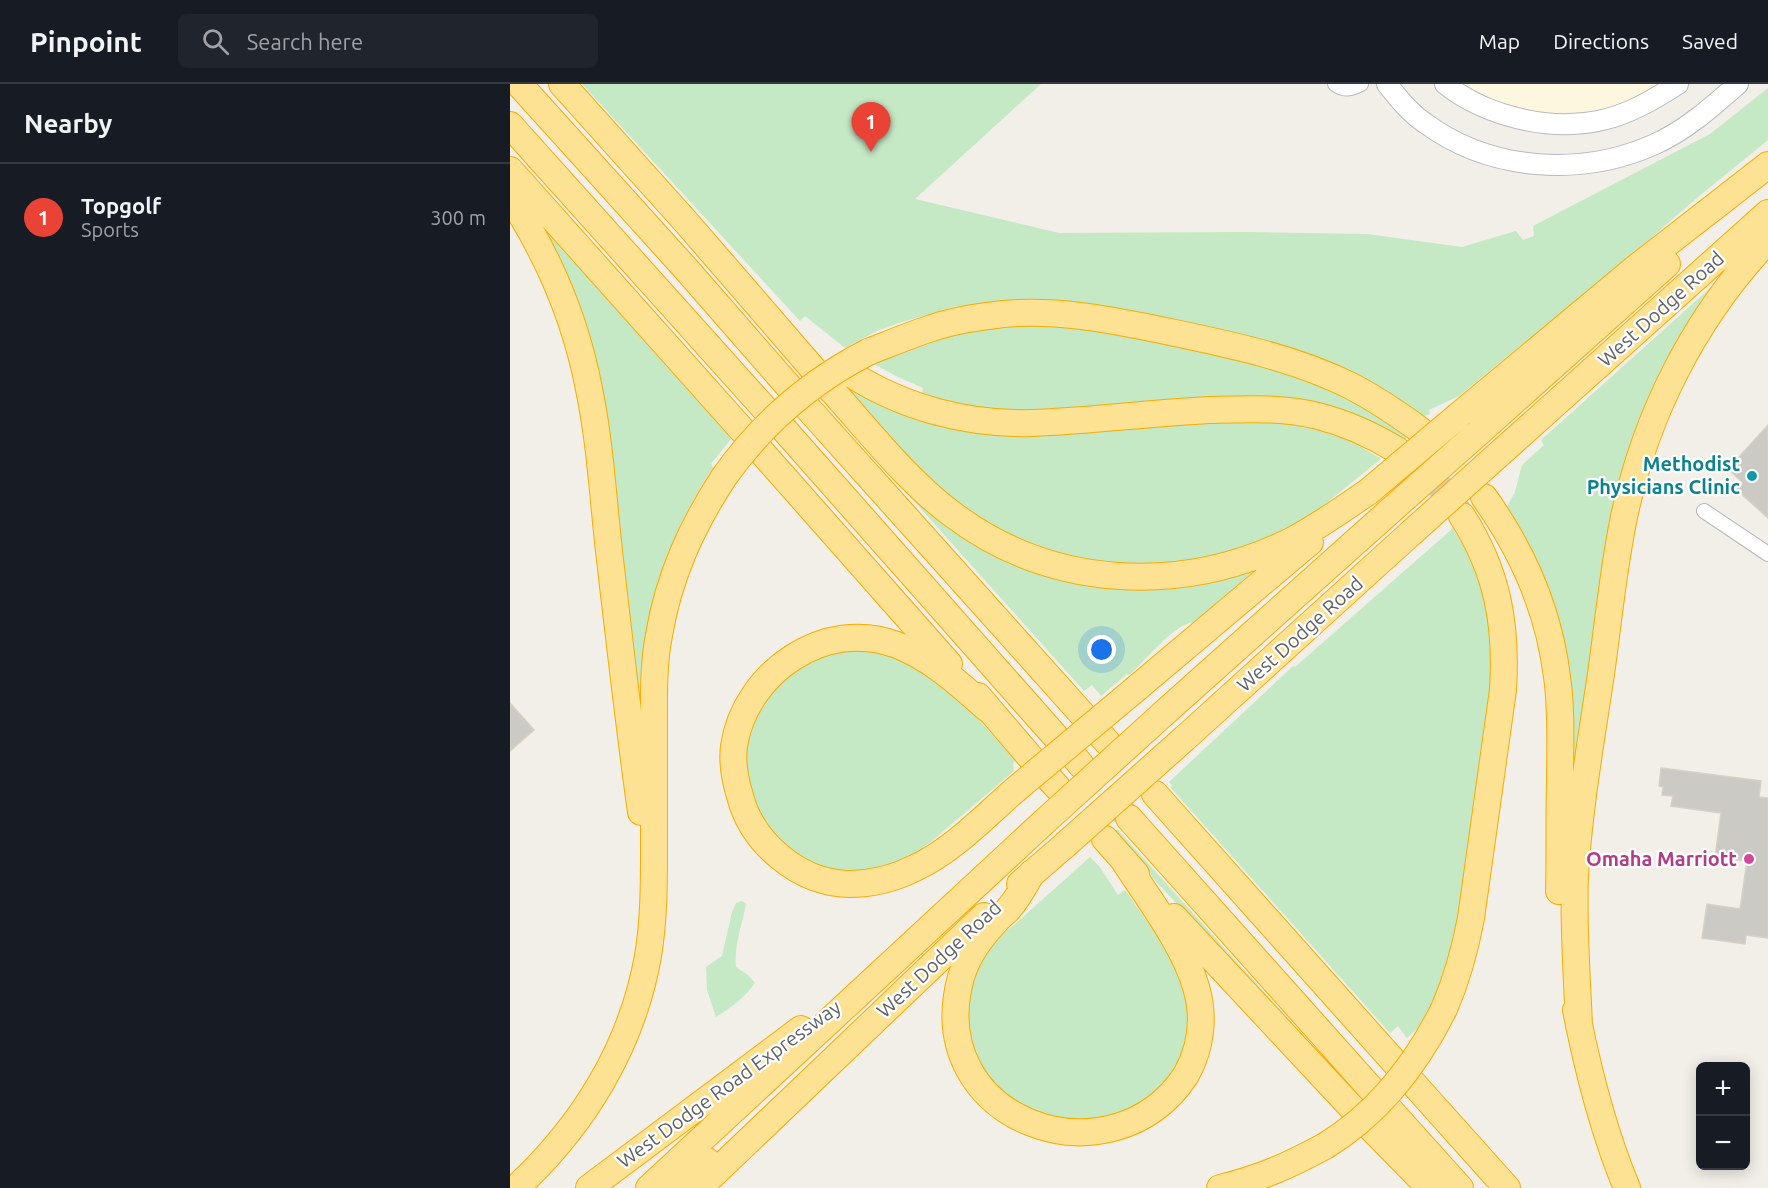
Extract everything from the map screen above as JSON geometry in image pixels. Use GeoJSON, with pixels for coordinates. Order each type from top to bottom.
{"type":"FeatureCollection","features":[{"type":"Feature","properties":{"kind":"highway"},"geometry":{"type":"LineString","coordinates":[[519,84],[1096,729]]}},
{"type":"Feature","properties":{"kind":"highway"},"geometry":{"type":"LineString","coordinates":[[562,84],[686,222],[805,339],[824,372],[909,476],[952,515],[998,543],[1025,555],[1086,573],[1116,577],[1195,572],[1227,565],[1292,540],[1368,492]]}},
{"type":"Feature","properties":{"kind":"highway"},"geometry":{"type":"LineString","coordinates":[[510,125],[1070,752]]}},
{"type":"Feature","properties":{"kind":"highway"},"geometry":{"type":"LineString","coordinates":[[989,710],[931,662],[894,644],[873,639],[851,638],[830,641],[811,648],[792,657],[760,686],[738,728],[734,748],[734,768],[747,817],[755,831],[778,856],[794,867],[810,875],[848,884],[886,879],[914,869],[932,859],[948,848],[1637,267],[1768,165]]}},
{"type":"Feature","properties":{"kind":"highway"},"geometry":{"type":"LineString","coordinates":[[510,170],[1045,773]]}},
{"type":"Feature","properties":{"kind":"highway","name":"West Dodge Road"},"geometry":{"type":"LineString","coordinates":[[871,982],[1163,714],[1768,174]]}},
{"type":"Feature","properties":{"kind":"highway"},"geometry":{"type":"LineString","coordinates":[[510,197],[531,232],[559,290],[579,346],[589,388],[598,442],[633,756],[654,901]]}},
{"type":"Feature","properties":{"kind":"highway","name":"West Dodge Road"},"geometry":{"type":"LineString","coordinates":[[835,1057],[956,941],[1768,213]]}},
{"type":"Feature","properties":{"kind":"highway"},"geometry":{"type":"LineString","coordinates":[[1579,1026],[1575,877],[1623,522],[1636,469],[1670,382],[1706,318],[1740,272],[1768,240]]}},
{"type":"Feature","properties":{"kind":"highway"},"geometry":{"type":"LineString","coordinates":[[516,1188],[555,1149],[594,1096],[630,1024],[641,989],[648,956],[654,901],[654,684],[659,635],[672,583],[691,532],[705,505],[748,445],[797,397],[838,368],[868,352],[933,327],[982,317],[1030,313],[1102,319],[1209,341],[1300,365],[1367,394],[1420,430]]}},
{"type":"Feature","properties":{"kind":"highway"},"geometry":{"type":"LineString","coordinates":[[851,374],[906,402],[963,418],[1031,423],[1188,411],[1277,410],[1310,414],[1341,423],[1397,450]]}},
{"type":"Feature","properties":{"kind":"highway"},"geometry":{"type":"LineString","coordinates":[[1484,497],[1516,548],[1536,592],[1547,626],[1557,676],[1561,719],[1559,904],[1563,945],[1597,1103],[1628,1188]]}},
{"type":"Feature","properties":{"kind":"highway"},"geometry":{"type":"LineString","coordinates":[[1220,1188],[1263,1176],[1288,1166],[1325,1146],[1370,1112],[1395,1086],[1422,1050],[1455,983],[1465,950],[1471,918],[1502,701],[1504,669],[1504,634],[1499,602],[1485,557],[1462,516]]}},
{"type":"Feature","properties":{"kind":"highway"},"geometry":{"type":"LineString","coordinates":[[1155,794],[1507,1188]]}},
{"type":"Feature","properties":{"kind":"highway"},"geometry":{"type":"LineString","coordinates":[[1129,818],[1460,1188]]}},
{"type":"Feature","properties":{"kind":"highway"},"geometry":{"type":"LineString","coordinates":[[1105,839],[1204,951],[1430,1188]]}},
{"type":"Feature","properties":{"kind":"highway"},"geometry":{"type":"LineString","coordinates":[[1032,873],[1010,907],[980,939],[970,954],[962,977],[958,999],[956,1022],[959,1045],[965,1064],[983,1096],[1008,1119],[1024,1129],[1058,1141],[1097,1141],[1115,1138],[1134,1130],[1166,1105],[1180,1087],[1191,1066],[1198,1047],[1201,1027],[1197,989],[1189,966],[1124,861]]}},
{"type":"Feature","properties":{"kind":"highway"},"geometry":{"type":"LineString","coordinates":[[649,1188],[871,982]]}},
{"type":"Feature","properties":{"kind":"highway","name":"West Dodge Road Expressway"},"geometry":{"type":"LineString","coordinates":[[589,1188],[783,1042],[871,982]]}},
{"type":"Feature","properties":{"kind":"highway"},"geometry":{"type":"LineString","coordinates":[[677,1188],[791,1085],[835,1057]]}},
{"type":"Feature","properties":{"kind":"highway","name":"West Dodge Road Expressway"},"geometry":{"type":"LineString","coordinates":[[699,1188],[835,1057]]}},
{"type":"Feature","properties":{"kind":"main road"},"geometry":{"type":"LineString","coordinates":[[1387,84],[1421,120],[1437,131],[1473,149],[1534,165],[1565,165],[1600,161],[1653,145],[1684,128],[1738,84]]}},
{"type":"Feature","properties":{"kind":"main road"},"geometry":{"type":"LineString","coordinates":[[1445,84],[1479,106],[1533,121],[1565,123],[1598,121],[1625,113],[1648,103],[1678,84]]}},
{"type":"Feature","properties":{"kind":"street"},"geometry":{"type":"LineString","coordinates":[[1335,84],[1346,89],[1361,84]]}},
{"type":"Feature","properties":{"kind":"street"},"geometry":{"type":"LineString","coordinates":[[1704,511],[1768,554]]}},
{"type":"Feature","properties":{"kind":"shaded area"},"geometry":{"type":"Polygon","coordinates":[[[1464,84],[1663,84],[1631,101],[1610,108],[1591,112],[1549,114],[1507,105],[1464,84]]]}},
{"type":"Feature","properties":{"kind":"green space"},"geometry":{"type":"Polygon","coordinates":[[[582,84],[1041,84],[915,199],[1059,233],[1367,234],[1462,247],[1516,231],[1523,240],[1534,236],[1533,226],[1710,134],[1768,88],[1768,140],[1459,396],[1429,410],[1430,414],[1419,418],[1297,352],[958,309],[957,306],[877,331],[845,348],[805,316],[800,321],[582,84]]]}},
{"type":"Feature","properties":{"kind":"green space"},"geometry":{"type":"Polygon","coordinates":[[[552,230],[730,429],[726,432],[731,439],[711,464],[713,468],[674,539],[655,596],[650,616],[641,750],[624,592],[542,238],[552,230]]]}},
{"type":"Feature","properties":{"kind":"green space"},"geometry":{"type":"Polygon","coordinates":[[[1728,272],[1655,396],[1580,782],[1571,775],[1506,508],[1515,492],[1522,465],[1544,445],[1541,440],[1728,272]]]}},
{"type":"Feature","properties":{"kind":"green space"},"geometry":{"type":"Polygon","coordinates":[[[1031,325],[1081,325],[1273,367],[1344,394],[1408,435],[1404,441],[1321,404],[1286,398],[1285,400],[1010,414],[921,397],[923,388],[870,362],[929,340],[970,330],[1031,325]]]}},
{"type":"Feature","properties":{"kind":"green space"},"geometry":{"type":"Polygon","coordinates":[[[844,377],[915,415],[1258,413],[1361,434],[1357,444],[1381,459],[1293,527],[1250,549],[1161,568],[1069,559],[990,529],[941,493],[836,381],[844,377]]]}},
{"type":"Feature","properties":{"kind":"green space"},"geometry":{"type":"Polygon","coordinates":[[[818,394],[909,482],[1037,568],[1263,563],[1194,622],[1168,636],[1129,675],[1127,674],[1101,696],[1092,685],[1084,691],[818,394]]]}},
{"type":"Feature","properties":{"kind":"green space"},"geometry":{"type":"Polygon","coordinates":[[[1452,527],[1460,541],[1470,536],[1500,638],[1456,949],[1429,1012],[1420,1026],[1407,1038],[1398,1026],[1390,1033],[1171,788],[1172,785],[1169,782],[1293,666],[1295,667],[1452,527]]]}},
{"type":"Feature","properties":{"kind":"green space"},"geometry":{"type":"Polygon","coordinates":[[[828,648],[898,651],[966,705],[1015,760],[1014,771],[916,853],[895,865],[864,873],[841,872],[814,865],[794,854],[768,830],[747,788],[744,744],[772,682],[828,648]]]}},
{"type":"Feature","properties":{"kind":"green space"},"geometry":{"type":"Polygon","coordinates":[[[1117,829],[1303,1035],[1300,1038],[1118,840],[1113,833],[1117,829]]]}},
{"type":"Feature","properties":{"kind":"green space"},"geometry":{"type":"Polygon","coordinates":[[[1090,857],[1099,866],[1118,895],[1125,890],[1178,966],[1189,997],[1191,1034],[1182,1066],[1124,1125],[1036,1127],[969,1060],[969,981],[999,935],[1013,926],[1090,857]]]}},
{"type":"Feature","properties":{"kind":"green space"},"geometry":{"type":"Polygon","coordinates":[[[742,901],[746,904],[737,943],[736,967],[755,983],[737,1002],[716,1017],[707,990],[706,967],[722,956],[732,912],[736,903],[742,901]]]}},
{"type":"Feature","properties":{"kind":"building","name":"Methodist Physicians Clinic"},"geometry":{"type":"Polygon","coordinates":[[[1768,425],[1768,518],[1737,490],[1743,483],[1728,469],[1768,425]]]}},
{"type":"Feature","properties":{"kind":"building"},"geometry":{"type":"Polygon","coordinates":[[[510,703],[534,730],[510,751],[510,703]]]}},
{"type":"Feature","properties":{"kind":"building","name":"Omaha Marriott"},"geometry":{"type":"Polygon","coordinates":[[[1661,768],[1761,781],[1759,797],[1768,798],[1768,938],[1746,935],[1745,944],[1702,938],[1707,904],[1740,909],[1747,861],[1715,857],[1721,813],[1671,806],[1673,796],[1662,795],[1663,787],[1659,786],[1661,768]]]}},
{"type":"Feature","properties":{"kind":"tunnel"},"geometry":{"type":"LineString","coordinates":[[1397,450],[1433,479],[1462,516]]}},
{"type":"Feature","properties":{"kind":"tunnel"},"geometry":{"type":"LineString","coordinates":[[1081,765],[1129,818]]}},
{"type":"Feature","properties":{"kind":"place","name":"Topgolf"},"geometry":{"type":"Point","coordinates":[871,152]}},
{"type":"Feature","properties":{"kind":"place","name":"Methodist Physicians Clinic"},"geometry":{"type":"Point","coordinates":[1752,476]}},
{"type":"Feature","properties":{"kind":"place","name":"Omaha Marriott"},"geometry":{"type":"Point","coordinates":[1749,859]}}]}
